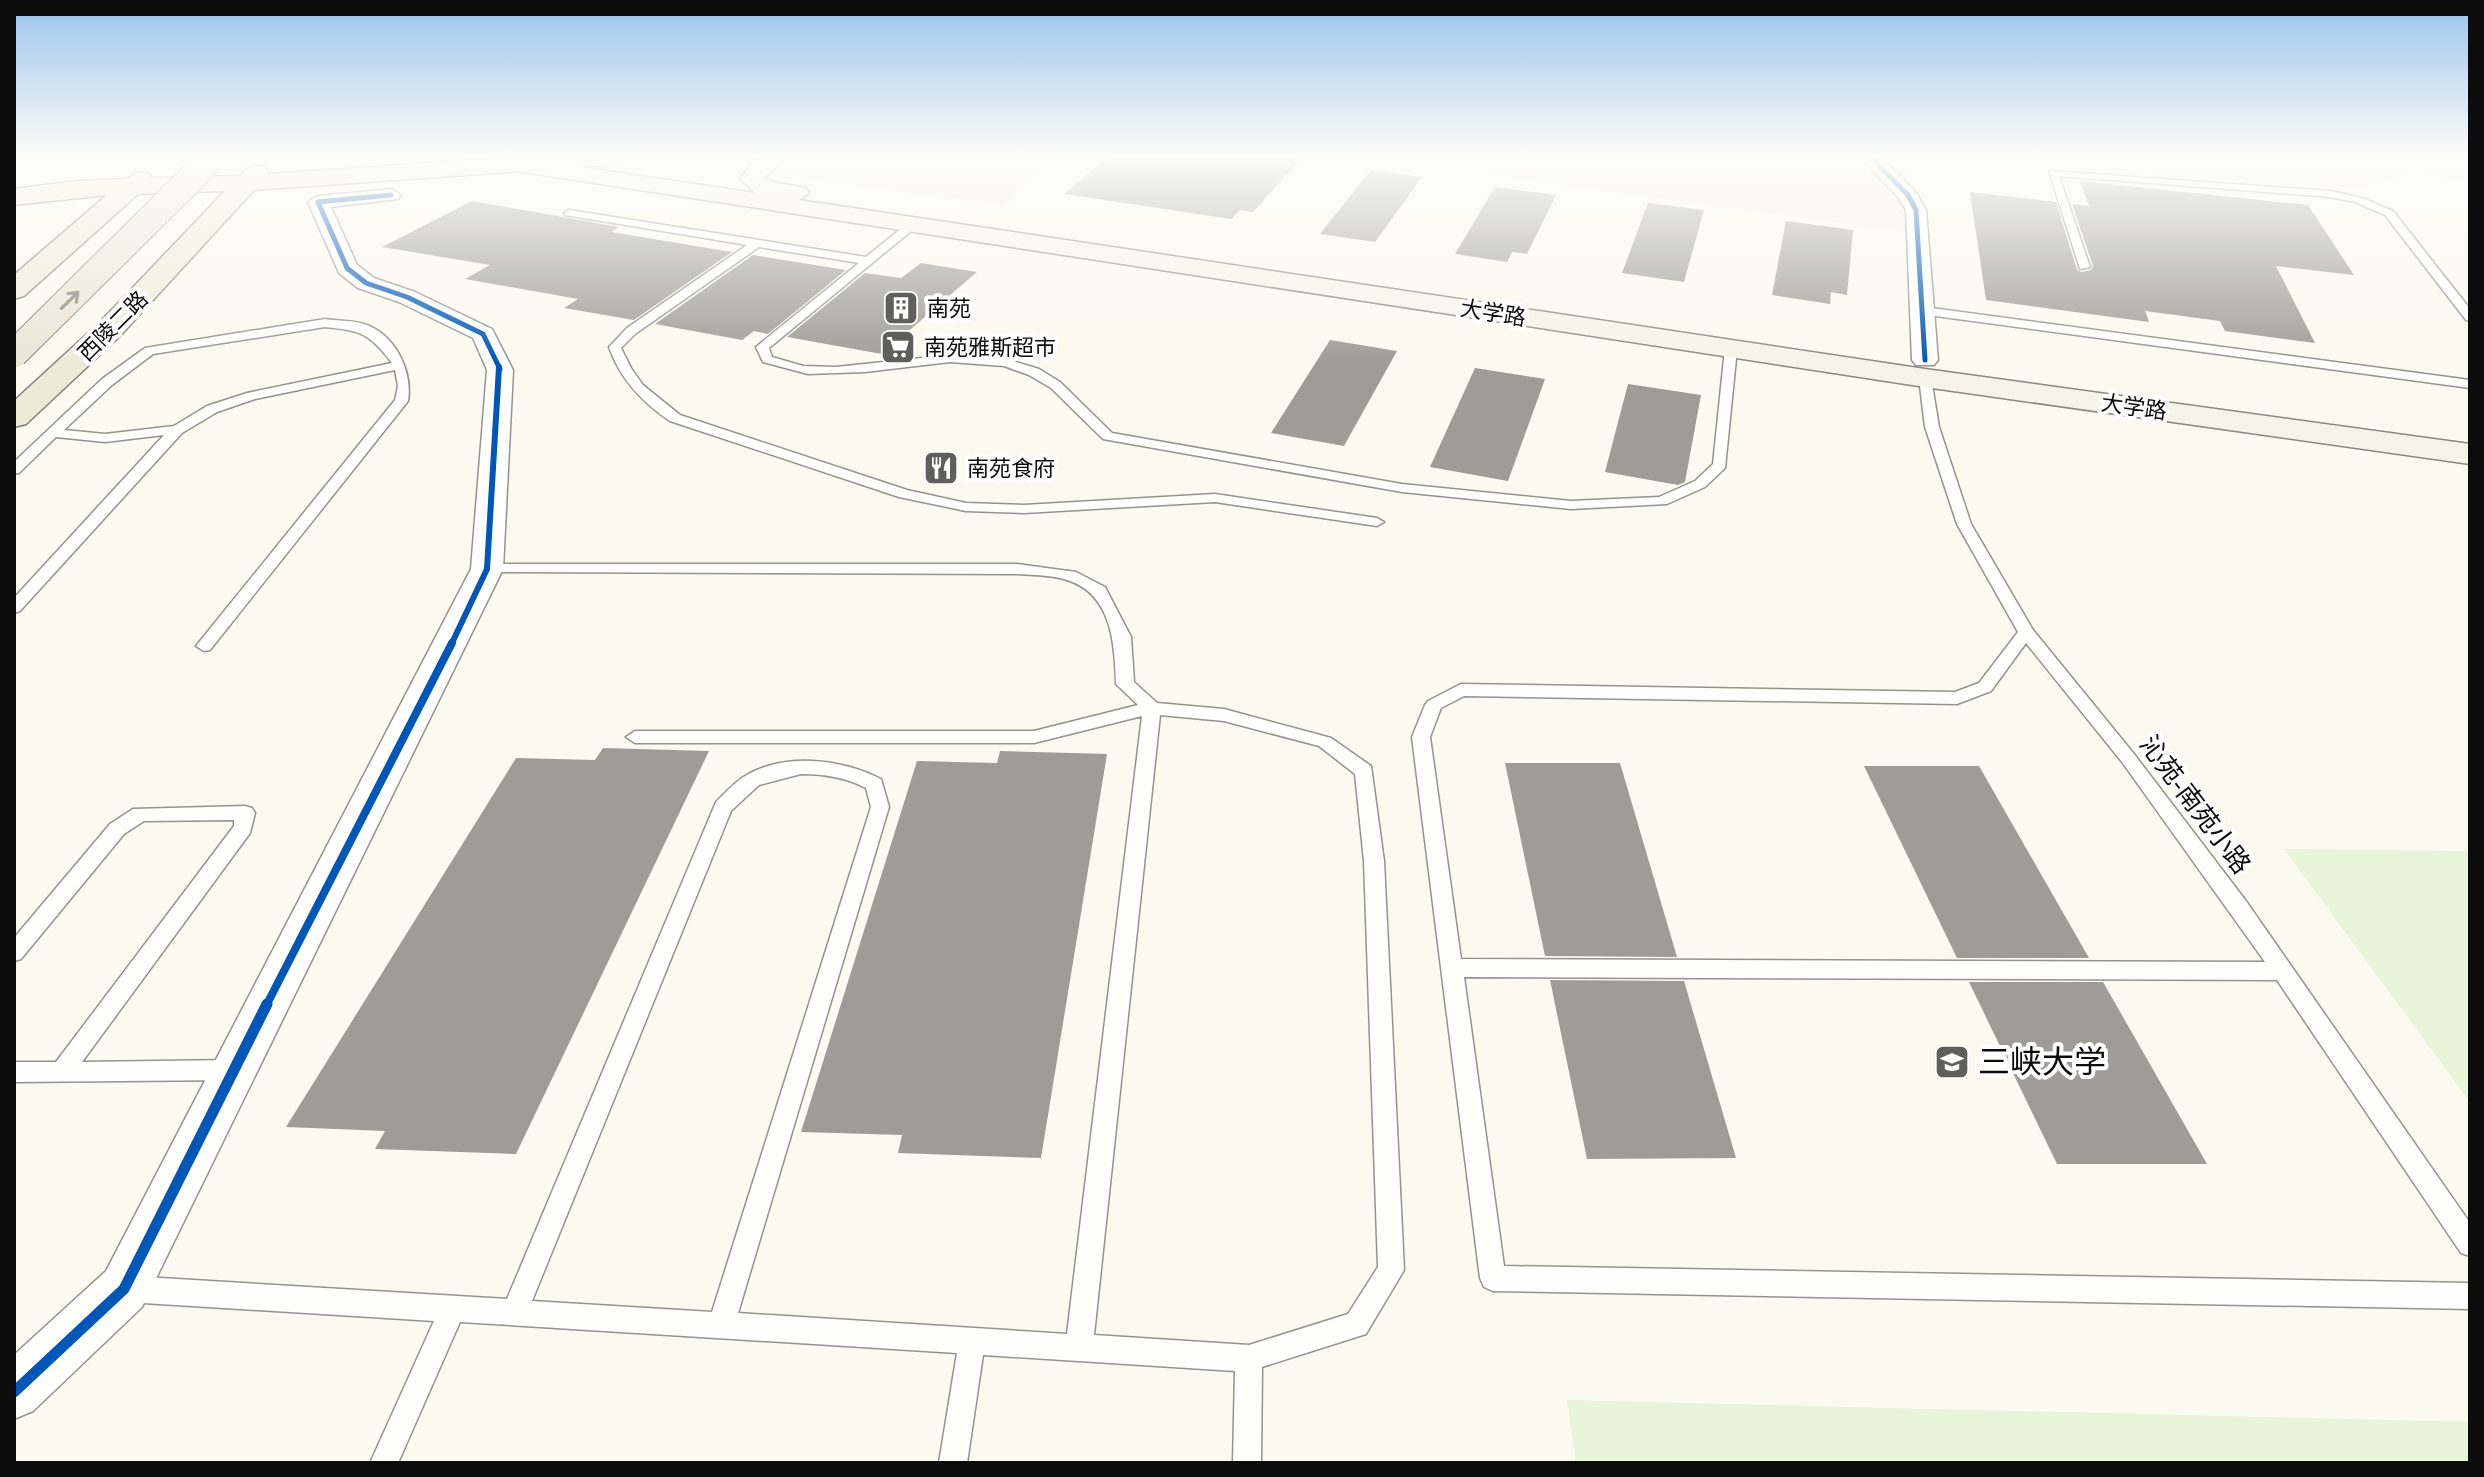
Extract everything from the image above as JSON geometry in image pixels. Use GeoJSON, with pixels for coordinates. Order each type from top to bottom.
{"type":"FeatureCollection","features":[{"type":"Feature","properties":{"kind":"highway"},"geometry":{"type":"LineString","coordinates":[[14,321],[113,227]]}},
{"type":"Feature","properties":{"kind":"highway"},"geometry":{"type":"LineString","coordinates":[[14,354],[142,227]]}},
{"type":"Feature","properties":{"kind":"main road"},"geometry":{"type":"LineString","coordinates":[[14,290],[85,227]]}},
{"type":"Feature","properties":{"kind":"main road","name":"西陵二路"},"geometry":{"type":"LineString","coordinates":[[14,417],[50,389],[124,316],[206,227]]}},
{"type":"Feature","properties":{"kind":"main road","name":"大学路"},"geometry":{"type":"LineString","coordinates":[[925,227],[1731,349],[1925,369],[2470,436]]}},
{"type":"Feature","properties":{"kind":"main road","name":"大学路"},"geometry":{"type":"LineString","coordinates":[[1009,227],[2470,454]]}},
{"type":"Feature","properties":{"kind":"street"},"geometry":{"type":"LineString","coordinates":[[14,1392],[124,1289],[487,569],[500,370],[483,334],[407,297],[366,283],[347,268],[329,227]]}},
{"type":"Feature","properties":{"kind":"street"},"geometry":{"type":"LineString","coordinates":[[1917,227],[1925,369]]}},
{"type":"Feature","properties":{"kind":"lane"},"geometry":{"type":"LineString","coordinates":[[656,227],[870,261]]}},
{"type":"Feature","properties":{"kind":"lane"},"geometry":{"type":"LineString","coordinates":[[910,227],[762,347],[767,359],[806,370],[851,369],[960,358],[1003,362],[1035,372],[1066,393],[1087,418],[1108,436],[1418,490],[1571,505],[1662,501],[1700,484],[1720,465],[1731,349]]}},
{"type":"Feature","properties":{"kind":"lane"},"geometry":{"type":"LineString","coordinates":[[2071,227],[2084,267]]}},
{"type":"Feature","properties":{"kind":"lane"},"geometry":{"type":"LineString","coordinates":[[2400,227],[2470,317]]}},
{"type":"Feature","properties":{"kind":"lane"},"geometry":{"type":"LineString","coordinates":[[757,243],[631,331],[615,347],[619,360],[654,405],[675,418],[904,494],[966,507],[1024,509],[1215,498],[1377,522]]}},
{"type":"Feature","properties":{"kind":"lane"},"geometry":{"type":"LineString","coordinates":[[1924,311],[2470,384]]}},
{"type":"Feature","properties":{"kind":"lane"},"geometry":{"type":"LineString","coordinates":[[14,470],[107,382],[149,351],[325,323],[361,327],[378,337],[400,365],[404,386],[401,401],[204,646]]}},
{"type":"Feature","properties":{"kind":"lane"},"geometry":{"type":"LineString","coordinates":[[14,608],[177,430],[212,409],[252,396],[400,365]]}},
{"type":"Feature","properties":{"kind":"lane","name":"沁苑-南苑小路"},"geometry":{"type":"LineString","coordinates":[[1925,369],[1932,427],[1964,524],[2026,632],[2128,758],[2283,971],[2470,1244]]}},
{"type":"Feature","properties":{"kind":"lane"},"geometry":{"type":"LineString","coordinates":[[54,433],[105,438],[177,430]]}},
{"type":"Feature","properties":{"kind":"lane"},"geometry":{"type":"LineString","coordinates":[[487,569],[1017,569],[1070,575],[1099,590],[1123,637],[1125,684],[1152,708]]}},
{"type":"Feature","properties":{"kind":"lane"},"geometry":{"type":"LineString","coordinates":[[2026,632],[1985,687],[1957,698],[1461,690],[1434,705],[1421,737],[1493,1278],[2470,1296]]}},
{"type":"Feature","properties":{"kind":"lane"},"geometry":{"type":"LineString","coordinates":[[1079,1347],[1152,708]]}},
{"type":"Feature","properties":{"kind":"lane"},"geometry":{"type":"LineString","coordinates":[[124,1289],[1249,1358],[1357,1325],[1391,1270],[1374,861],[1364,771],[1325,742],[1224,715],[1152,708],[1034,737],[635,737]]}},
{"type":"Feature","properties":{"kind":"lane"},"geometry":{"type":"LineString","coordinates":[[514,1313],[723,807],[754,778],[796,768],[854,772],[874,784],[880,807],[721,1325]]}},
{"type":"Feature","properties":{"kind":"lane"},"geometry":{"type":"LineString","coordinates":[[14,953],[117,829],[140,814],[245,813],[243,828],[62,1071]]}},
{"type":"Feature","properties":{"kind":"lane"},"geometry":{"type":"LineString","coordinates":[[1451,968],[2283,971]]}},
{"type":"Feature","properties":{"kind":"lane"},"geometry":{"type":"LineString","coordinates":[[14,1072],[234,1070]]}},
{"type":"Feature","properties":{"kind":"lane"},"geometry":{"type":"LineString","coordinates":[[384,1463],[453,1309]]}},
{"type":"Feature","properties":{"kind":"lane"},"geometry":{"type":"LineString","coordinates":[[953,1463],[972,1341]]}},
{"type":"Feature","properties":{"kind":"lane"},"geometry":{"type":"LineString","coordinates":[[1247,1463],[1249,1358]]}},
{"type":"Feature","properties":{"kind":"shaded area"},"geometry":{"type":"Polygon","coordinates":[[[1870,227],[1908,227],[1908,232],[1870,227]]]}},
{"type":"Feature","properties":{"kind":"green space"},"geometry":{"type":"Polygon","coordinates":[[[2284,849],[2470,851],[2470,1102],[2284,849]]]}},
{"type":"Feature","properties":{"kind":"green space"},"geometry":{"type":"Polygon","coordinates":[[[1567,1400],[2470,1422],[2470,1463],[1576,1463],[1567,1400]]]}},
{"type":"Feature","properties":{"kind":"building"},"geometry":{"type":"Polygon","coordinates":[[[421,227],[619,227],[611,232],[732,252],[634,320],[564,308],[578,299],[465,279],[490,265],[382,247],[421,227]]]}},
{"type":"Feature","properties":{"kind":"building"},"geometry":{"type":"Polygon","coordinates":[[[1326,227],[1386,227],[1375,242],[1320,234],[1326,227]]]}},
{"type":"Feature","properties":{"kind":"building"},"geometry":{"type":"Polygon","coordinates":[[[1471,227],[1540,227],[1527,254],[1512,252],[1507,262],[1455,254],[1471,227]]]}},
{"type":"Feature","properties":{"kind":"building"},"geometry":{"type":"Polygon","coordinates":[[[1639,227],[1699,227],[1684,282],[1622,273],[1639,227]]]}},
{"type":"Feature","properties":{"kind":"building"},"geometry":{"type":"Polygon","coordinates":[[[1785,227],[1853,230],[1847,295],[1831,292],[1830,304],[1772,295],[1785,227]]]}},
{"type":"Feature","properties":{"kind":"building"},"geometry":{"type":"Polygon","coordinates":[[[1975,227],[2064,227],[2077,270],[2091,270],[2093,266],[2080,227],[2322,227],[2354,275],[2276,266],[2315,343],[2225,331],[2220,321],[2145,311],[2149,322],[1986,300],[1975,227]]]}},
{"type":"Feature","properties":{"kind":"building"},"geometry":{"type":"Polygon","coordinates":[[[753,255],[846,270],[768,334],[754,331],[742,340],[655,324],[753,255]]]}},
{"type":"Feature","properties":{"kind":"building","name":"南苑"},"geometry":{"type":"Polygon","coordinates":[[[921,263],[977,272],[882,354],[787,337],[865,273],[901,278],[921,263]]]}},
{"type":"Feature","properties":{"kind":"building"},"geometry":{"type":"Polygon","coordinates":[[[1330,340],[1397,351],[1344,446],[1271,433],[1330,340]]]}},
{"type":"Feature","properties":{"kind":"building"},"geometry":{"type":"Polygon","coordinates":[[[1475,368],[1545,379],[1508,481],[1430,467],[1475,368]]]}},
{"type":"Feature","properties":{"kind":"building"},"geometry":{"type":"Polygon","coordinates":[[[1628,384],[1701,395],[1685,482],[1678,485],[1605,472],[1628,384]]]}},
{"type":"Feature","properties":{"kind":"building"},"geometry":{"type":"Polygon","coordinates":[[[603,748],[709,751],[516,1154],[375,1149],[385,1131],[286,1127],[516,758],[595,760],[603,748]]]}},
{"type":"Feature","properties":{"kind":"building"},"geometry":{"type":"Polygon","coordinates":[[[1000,751],[1107,754],[1041,1158],[898,1153],[902,1135],[801,1132],[917,761],[997,763],[1000,751]]]}},
{"type":"Feature","properties":{"kind":"building"},"geometry":{"type":"Polygon","coordinates":[[[1505,763],[1620,763],[1677,957],[1545,956],[1505,763]]]}},
{"type":"Feature","properties":{"kind":"building"},"geometry":{"type":"Polygon","coordinates":[[[1864,766],[1979,766],[2089,958],[1957,958],[1864,766]]]}},
{"type":"Feature","properties":{"kind":"building"},"geometry":{"type":"Polygon","coordinates":[[[1550,980],[1684,981],[1736,1158],[1587,1159],[1550,980]]]}},
{"type":"Feature","properties":{"kind":"building"},"geometry":{"type":"Polygon","coordinates":[[[1969,982],[2103,982],[2207,1164],[2057,1164],[1969,982]]]}},
{"type":"Feature","properties":{"kind":"cycle path"},"geometry":{"type":"LineString","coordinates":[[14,1392],[124,1289],[487,569],[500,370],[483,334],[407,297],[366,283],[347,268],[329,227]]}},
{"type":"Feature","properties":{"kind":"cycle path"},"geometry":{"type":"LineString","coordinates":[[1917,227],[1925,360]]}},
{"type":"Feature","properties":{"kind":"place","name":"南苑"},"geometry":{"type":"Point","coordinates":[901,308]}},
{"type":"Feature","properties":{"kind":"place","name":"南苑雅斯超市"},"geometry":{"type":"Point","coordinates":[898,347]}},
{"type":"Feature","properties":{"kind":"place","name":"南苑食府"},"geometry":{"type":"Point","coordinates":[941,468]}},
{"type":"Feature","properties":{"kind":"place","name":"三峡大学"},"geometry":{"type":"Point","coordinates":[1952,1062]}}]}
